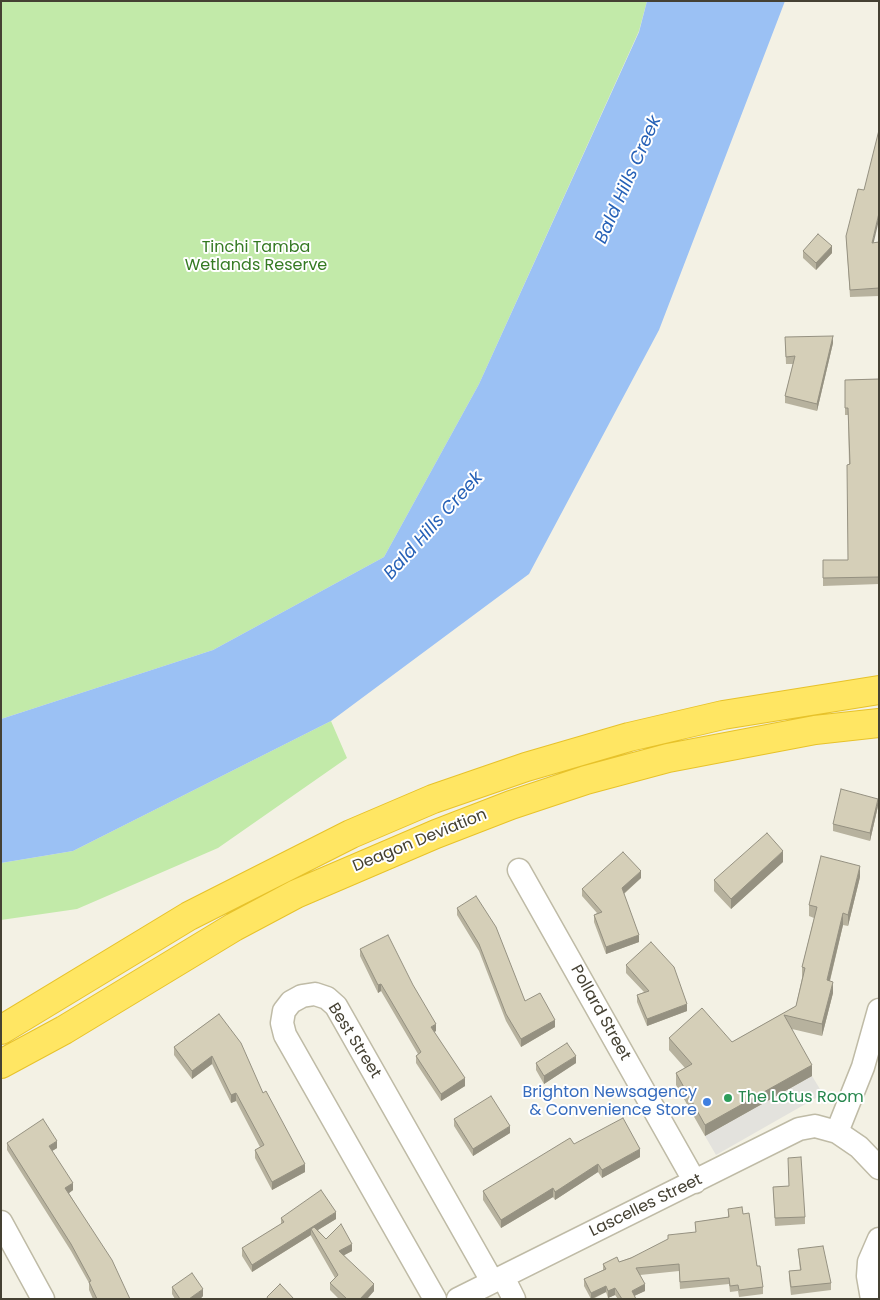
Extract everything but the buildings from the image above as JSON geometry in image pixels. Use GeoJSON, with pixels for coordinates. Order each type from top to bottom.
{"type":"FeatureCollection","features":[{"type":"Feature","properties":{"kind":"highway","name":"Deagon Deviation"},"geometry":{"type":"LineString","coordinates":[[1,1030],[198,912],[351,834],[432,799],[526,767],[629,737],[722,715],[879,690]]}},
{"type":"Feature","properties":{"kind":"highway","name":"Deagon Deviation"},"geometry":{"type":"LineString","coordinates":[[1,1064],[64,1030],[226,932],[296,894],[436,834],[511,805],[586,780],[668,758],[815,730],[879,723]]}},
{"type":"Feature","properties":{"kind":"street","name":"Pollard Street"},"geometry":{"type":"LineString","coordinates":[[519,870],[695,1182]]}},
{"type":"Feature","properties":{"kind":"street","name":"Best Street"},"geometry":{"type":"LineString","coordinates":[[434,1299],[285,1035],[282,1023],[284,1011],[291,1002],[302,996],[315,994],[327,998],[336,1006],[498,1279]]}},
{"type":"Feature","properties":{"kind":"street"},"geometry":{"type":"LineString","coordinates":[[879,1010],[863,1067],[837,1132],[859,1147],[879,1168]]}},
{"type":"Feature","properties":{"kind":"street","name":"Lascelles Street"},"geometry":{"type":"LineString","coordinates":[[458,1299],[799,1129],[814,1126],[837,1132]]}},
{"type":"Feature","properties":{"kind":"street"},"geometry":{"type":"LineString","coordinates":[[1,1222],[43,1299]]}},
{"type":"Feature","properties":{"kind":"street"},"geometry":{"type":"LineString","coordinates":[[872,1299],[868,1276],[869,1262],[879,1239]]}},
{"type":"Feature","properties":{"kind":"street"},"geometry":{"type":"LineString","coordinates":[[498,1279],[514,1299]]}},
{"type":"Feature","properties":{"kind":"green space","name":"Tinchi Tamba Wetlands Reserve"},"geometry":{"type":"Polygon","coordinates":[[[1,1],[647,1],[639,31],[479,384],[384,557],[213,650],[1,719],[1,1]]]}},
{"type":"Feature","properties":{"kind":"green space"},"geometry":{"type":"Polygon","coordinates":[[[331,721],[347,758],[218,848],[77,909],[1,920],[1,863],[73,851],[331,721]]]}},
{"type":"Feature","properties":{"kind":"shaded area"},"geometry":{"type":"Polygon","coordinates":[[[812,1076],[823,1094],[716,1155],[705,1136],[812,1076]]]}},
{"type":"Feature","properties":{"kind":"water","name":"Bald Hills Creek"},"geometry":{"type":"Polygon","coordinates":[[[647,1],[785,1],[659,330],[529,574],[331,721],[73,851],[1,863],[1,719],[213,650],[384,557],[479,384],[639,32],[647,1]]]}},
{"type":"Feature","properties":{"kind":"place","name":"The Lotus Room"},"geometry":{"type":"Point","coordinates":[728,1098]}},
{"type":"Feature","properties":{"kind":"place","name":"Brighton Newsagency & Convenience Store"},"geometry":{"type":"Point","coordinates":[707,1102]}}]}
